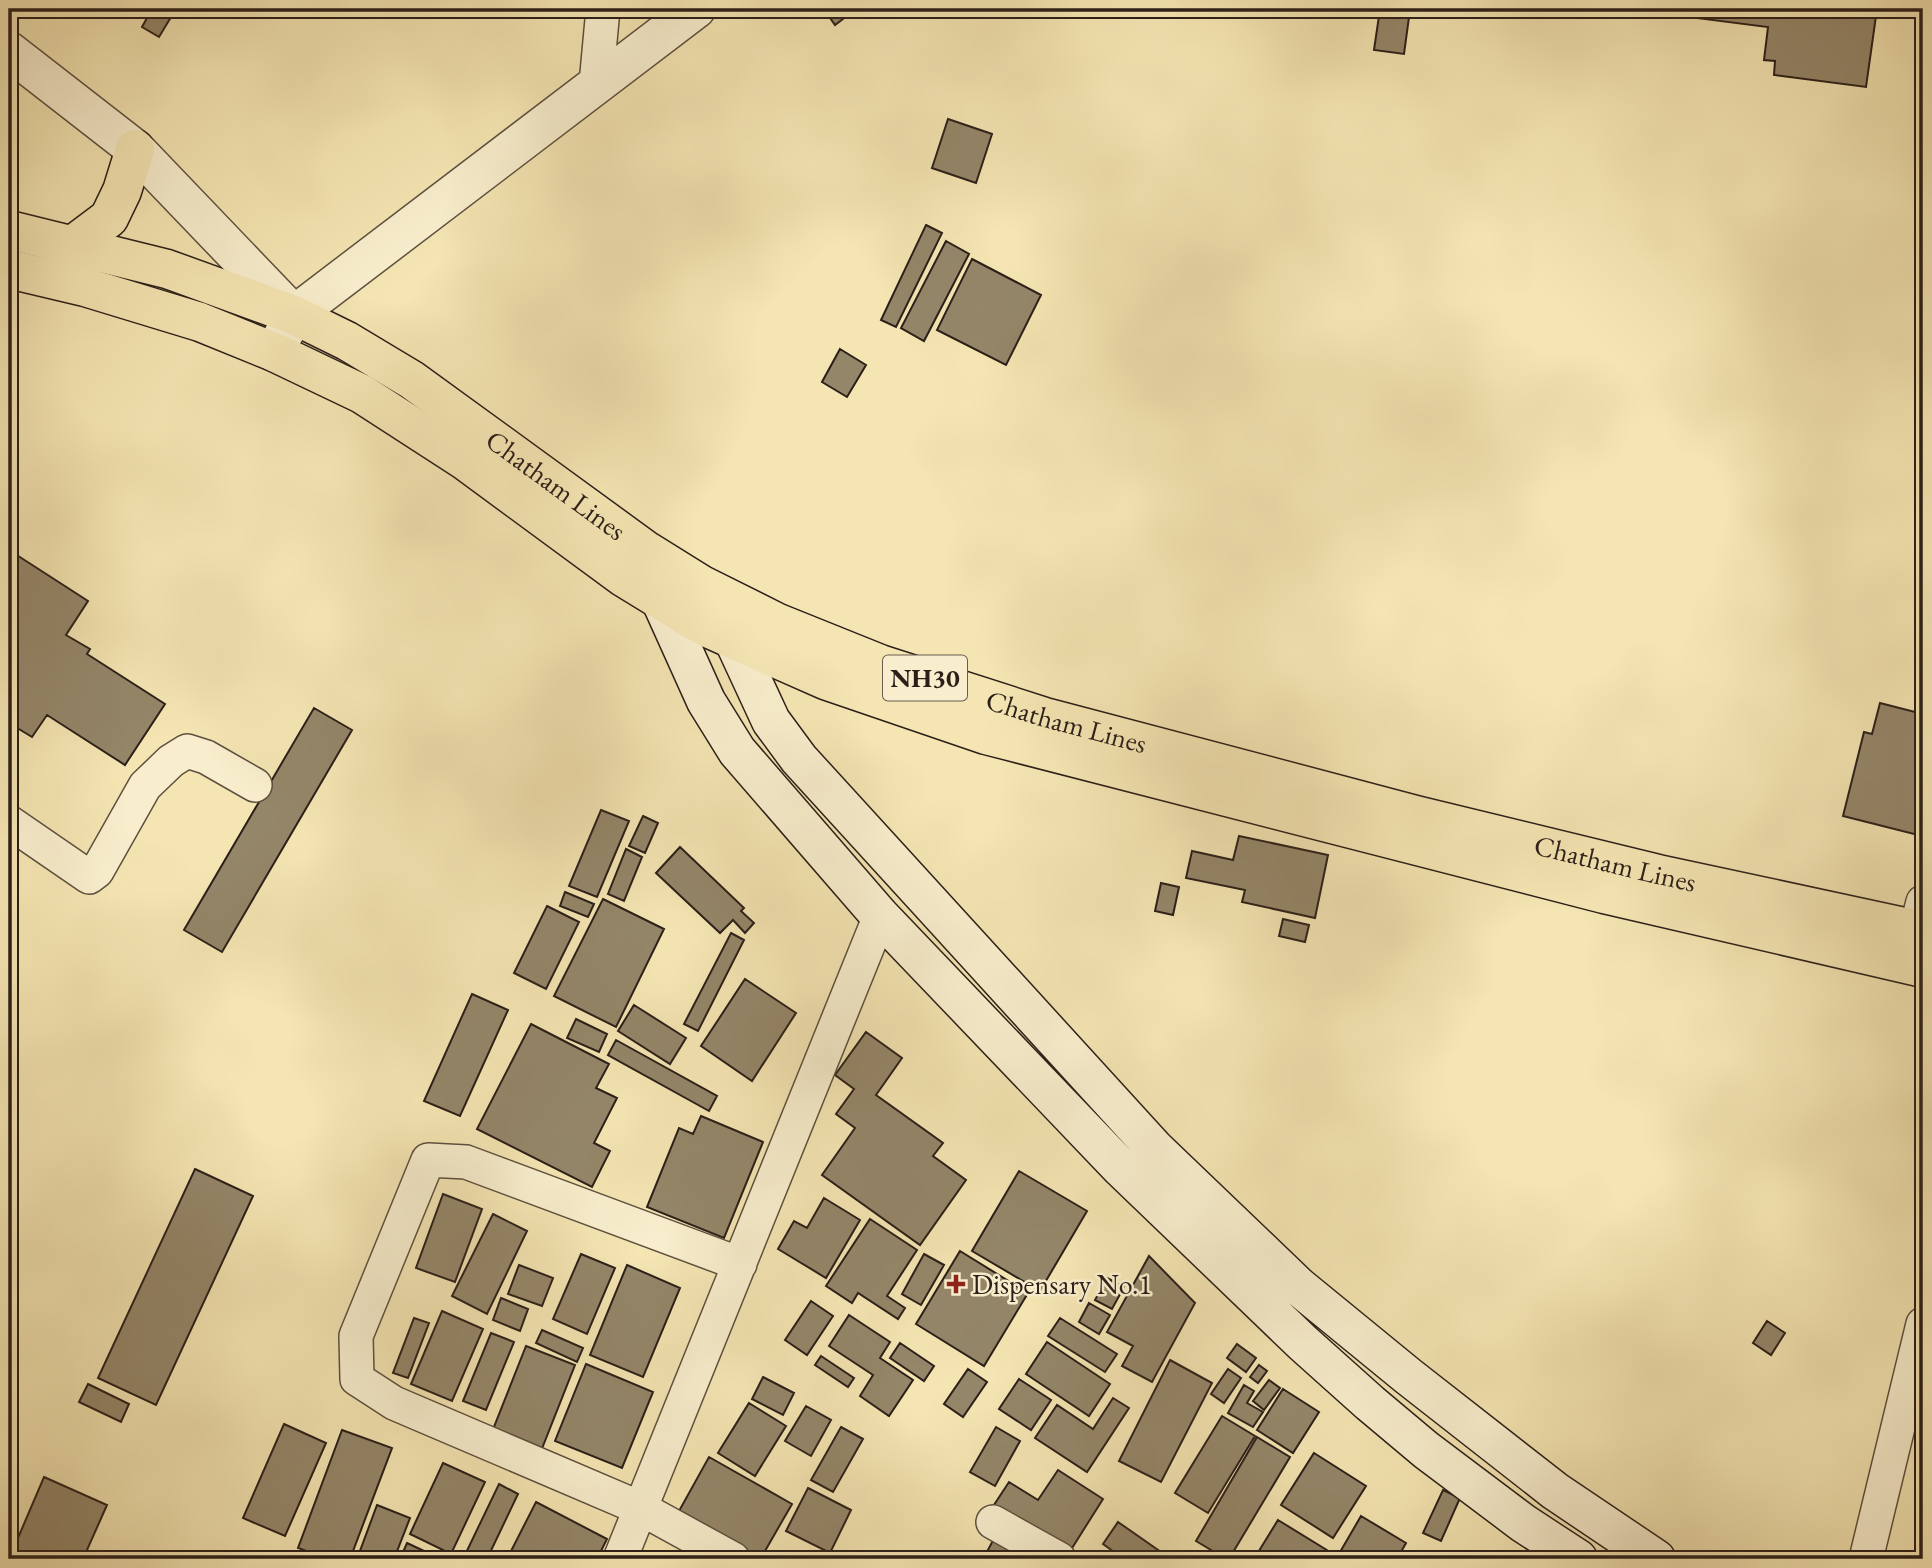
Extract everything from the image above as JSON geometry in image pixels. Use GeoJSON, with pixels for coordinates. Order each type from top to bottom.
{"type":"FeatureCollection","features":[{"type":"Feature","properties":{"kind":"highway"},"geometry":{"type":"LineString","coordinates":[[73,245],[108,218],[122,191],[135,149]]}},
{"type":"Feature","properties":{"kind":"highway","name":"Chatham Lines"},"geometry":{"type":"LineString","coordinates":[[9,230],[167,269],[294,315],[347,341],[412,380],[647,551],[700,584],[778,623],[880,664],[1045,717],[1416,815],[1658,874],[1921,921]]}},
{"type":"Feature","properties":{"kind":"highway","name":"Chatham Lines"},"geometry":{"type":"LineString","coordinates":[[9,269],[200,322],[274,352],[362,394],[464,460],[623,577],[703,626],[825,680],[986,735],[1604,894],[1923,968]]}},
{"type":"Feature","properties":{"kind":"main road"},"geometry":{"type":"LineString","coordinates":[[274,352],[294,315],[695,9]]}},
{"type":"Feature","properties":{"kind":"main road"},"geometry":{"type":"LineString","coordinates":[[9,51],[135,149],[294,315]]}},
{"type":"Feature","properties":{"kind":"main road"},"geometry":{"type":"LineString","coordinates":[[660,599],[706,701],[737,751],[880,916],[1121,1168],[1303,1343],[1426,1450],[1523,1523],[1578,1559]]}},
{"type":"Feature","properties":{"kind":"main road"},"geometry":{"type":"LineString","coordinates":[[733,639],[771,721],[799,759],[1155,1149],[1298,1286],[1388,1360],[1555,1490],[1656,1559]]}},
{"type":"Feature","properties":{"kind":"street"},"geometry":{"type":"LineString","coordinates":[[596,84],[603,9]]}},
{"type":"Feature","properties":{"kind":"street"},"geometry":{"type":"LineString","coordinates":[[9,822],[89,877],[97,872],[145,786],[171,761],[187,751],[206,757],[256,785]]}},
{"type":"Feature","properties":{"kind":"street"},"geometry":{"type":"LineString","coordinates":[[620,1559],[880,916]]}},
{"type":"Feature","properties":{"kind":"street"},"geometry":{"type":"LineString","coordinates":[[733,1559],[640,1508],[394,1403],[357,1379],[356,1336],[428,1160],[466,1162],[740,1264]]}},
{"type":"Feature","properties":{"kind":"street"},"geometry":{"type":"LineString","coordinates":[[1866,1559],[1923,1324]]}},
{"type":"Feature","properties":{"kind":"street"},"geometry":{"type":"LineString","coordinates":[[993,1522],[1059,1559]]}},
{"type":"Feature","properties":{"kind":"building"},"geometry":{"type":"Polygon","coordinates":[[[152,9],[171,17],[159,37],[142,27],[152,9]]]}},
{"type":"Feature","properties":{"kind":"building"},"geometry":{"type":"Polygon","coordinates":[[[836,9],[856,9],[835,25],[828,15],[836,9]]]}},
{"type":"Feature","properties":{"kind":"building"},"geometry":{"type":"Polygon","coordinates":[[[1380,9],[1410,10],[1404,54],[1374,50],[1380,9]]]}},
{"type":"Feature","properties":{"kind":"building"},"geometry":{"type":"Polygon","coordinates":[[[1666,9],[1877,9],[1866,87],[1774,75],[1775,61],[1764,60],[1768,27],[1665,14],[1666,9]]]}},
{"type":"Feature","properties":{"kind":"building"},"geometry":{"type":"Polygon","coordinates":[[[948,119],[992,134],[976,183],[932,168],[948,119]]]}},
{"type":"Feature","properties":{"kind":"building"},"geometry":{"type":"Polygon","coordinates":[[[926,225],[942,233],[896,327],[881,320],[926,225]]]}},
{"type":"Feature","properties":{"kind":"building"},"geometry":{"type":"Polygon","coordinates":[[[946,241],[969,254],[924,341],[901,328],[946,241]]]}},
{"type":"Feature","properties":{"kind":"building"},"geometry":{"type":"Polygon","coordinates":[[[972,259],[1041,295],[1006,365],[937,330],[972,259]]]}},
{"type":"Feature","properties":{"kind":"building"},"geometry":{"type":"Polygon","coordinates":[[[840,349],[866,365],[847,397],[822,382],[840,349]]]}},
{"type":"Feature","properties":{"kind":"building"},"geometry":{"type":"Polygon","coordinates":[[[9,550],[88,601],[66,635],[90,649],[87,654],[165,704],[125,765],[47,715],[32,737],[9,723],[9,550]]]}},
{"type":"Feature","properties":{"kind":"building"},"geometry":{"type":"Polygon","coordinates":[[[1880,703],[1923,714],[1922,836],[1843,816],[1864,732],[1872,734],[1880,703]]]}},
{"type":"Feature","properties":{"kind":"building"},"geometry":{"type":"Polygon","coordinates":[[[314,708],[352,730],[222,952],[184,930],[314,708]]]}},
{"type":"Feature","properties":{"kind":"building"},"geometry":{"type":"Polygon","coordinates":[[[601,810],[629,821],[597,897],[569,886],[601,810]]]}},
{"type":"Feature","properties":{"kind":"building"},"geometry":{"type":"Polygon","coordinates":[[[643,816],[658,823],[645,853],[629,846],[643,816]]]}},
{"type":"Feature","properties":{"kind":"building"},"geometry":{"type":"Polygon","coordinates":[[[1239,836],[1328,855],[1315,918],[1242,902],[1245,890],[1186,878],[1192,851],[1233,860],[1239,836]]]}},
{"type":"Feature","properties":{"kind":"building"},"geometry":{"type":"Polygon","coordinates":[[[680,847],[744,908],[741,911],[754,923],[745,933],[733,920],[720,933],[656,873],[680,847]]]}},
{"type":"Feature","properties":{"kind":"building"},"geometry":{"type":"Polygon","coordinates":[[[626,849],[642,857],[624,901],[608,894],[626,849]]]}},
{"type":"Feature","properties":{"kind":"building"},"geometry":{"type":"Polygon","coordinates":[[[1161,883],[1179,887],[1173,915],[1155,911],[1161,883]]]}},
{"type":"Feature","properties":{"kind":"building"},"geometry":{"type":"Polygon","coordinates":[[[565,892],[594,904],[588,917],[560,906],[565,892]]]}},
{"type":"Feature","properties":{"kind":"building"},"geometry":{"type":"Polygon","coordinates":[[[603,899],[664,929],[616,1027],[554,996],[603,899]]]}},
{"type":"Feature","properties":{"kind":"building"},"geometry":{"type":"Polygon","coordinates":[[[547,906],[579,922],[546,989],[514,973],[547,906]]]}},
{"type":"Feature","properties":{"kind":"building"},"geometry":{"type":"Polygon","coordinates":[[[1283,919],[1309,925],[1305,942],[1279,936],[1283,919]]]}},
{"type":"Feature","properties":{"kind":"building"},"geometry":{"type":"Polygon","coordinates":[[[731,933],[744,940],[698,1031],[684,1024],[731,933]]]}},
{"type":"Feature","properties":{"kind":"building"},"geometry":{"type":"Polygon","coordinates":[[[745,979],[796,1013],[752,1081],[701,1046],[745,979]]]}},
{"type":"Feature","properties":{"kind":"building"},"geometry":{"type":"Polygon","coordinates":[[[472,994],[508,1010],[460,1116],[424,1101],[472,994]]]}},
{"type":"Feature","properties":{"kind":"building"},"geometry":{"type":"Polygon","coordinates":[[[634,1005],[686,1038],[670,1064],[618,1031],[634,1005]]]}},
{"type":"Feature","properties":{"kind":"building"},"geometry":{"type":"Polygon","coordinates":[[[576,1019],[607,1034],[599,1052],[567,1038],[576,1019]]]}},
{"type":"Feature","properties":{"kind":"building"},"geometry":{"type":"Polygon","coordinates":[[[531,1024],[609,1064],[596,1088],[617,1098],[594,1143],[610,1151],[592,1187],[477,1129],[531,1024]]]}},
{"type":"Feature","properties":{"kind":"building"},"geometry":{"type":"Polygon","coordinates":[[[866,1032],[902,1058],[876,1095],[943,1143],[933,1156],[966,1180],[920,1245],[822,1175],[855,1128],[836,1114],[854,1089],[835,1075],[866,1032]]]}},
{"type":"Feature","properties":{"kind":"building"},"geometry":{"type":"Polygon","coordinates":[[[616,1040],[717,1096],[709,1111],[608,1055],[616,1040]]]}},
{"type":"Feature","properties":{"kind":"building"},"geometry":{"type":"Polygon","coordinates":[[[701,1116],[763,1142],[724,1238],[647,1207],[679,1128],[693,1134],[701,1116]]]}},
{"type":"Feature","properties":{"kind":"building"},"geometry":{"type":"Polygon","coordinates":[[[195,1169],[253,1196],[156,1405],[98,1378],[195,1169]]]}},
{"type":"Feature","properties":{"kind":"building"},"geometry":{"type":"Polygon","coordinates":[[[1019,1171],[1087,1211],[1040,1291],[972,1251],[1019,1171]]]}},
{"type":"Feature","properties":{"kind":"building"},"geometry":{"type":"Polygon","coordinates":[[[443,1194],[482,1209],[455,1282],[416,1268],[443,1194]]]}},
{"type":"Feature","properties":{"kind":"building"},"geometry":{"type":"Polygon","coordinates":[[[824,1198],[860,1220],[826,1278],[778,1249],[794,1221],[807,1228],[824,1198]]]}},
{"type":"Feature","properties":{"kind":"building"},"geometry":{"type":"Polygon","coordinates":[[[493,1214],[527,1231],[487,1314],[452,1296],[493,1214]]]}},
{"type":"Feature","properties":{"kind":"building"},"geometry":{"type":"Polygon","coordinates":[[[870,1219],[917,1250],[887,1296],[905,1308],[898,1319],[858,1293],[852,1303],[826,1286],[870,1219]]]}},
{"type":"Feature","properties":{"kind":"building"},"geometry":{"type":"Polygon","coordinates":[[[960,1251],[1028,1293],[984,1366],[916,1324],[960,1251]]]}},
{"type":"Feature","properties":{"kind":"building"},"geometry":{"type":"Polygon","coordinates":[[[581,1254],[615,1268],[587,1334],[553,1319],[581,1254]]]}},
{"type":"Feature","properties":{"kind":"building"},"geometry":{"type":"Polygon","coordinates":[[[924,1254],[944,1265],[921,1305],[902,1294],[924,1254]]]}},
{"type":"Feature","properties":{"kind":"building"},"geometry":{"type":"Polygon","coordinates":[[[1149,1256],[1195,1303],[1152,1382],[1122,1366],[1133,1346],[1107,1332],[1149,1256]]]}},
{"type":"Feature","properties":{"kind":"building"},"geometry":{"type":"Polygon","coordinates":[[[519,1265],[553,1278],[542,1306],[508,1294],[519,1265]]]}},
{"type":"Feature","properties":{"kind":"building"},"geometry":{"type":"Polygon","coordinates":[[[627,1265],[680,1288],[643,1377],[590,1355],[627,1265]]]}},
{"type":"Feature","properties":{"kind":"building"},"geometry":{"type":"Polygon","coordinates":[[[1107,1278],[1124,1287],[1112,1309],[1095,1300],[1107,1278]]]}},
{"type":"Feature","properties":{"kind":"building"},"geometry":{"type":"Polygon","coordinates":[[[501,1298],[528,1309],[520,1331],[493,1320],[501,1298]]]}},
{"type":"Feature","properties":{"kind":"building"},"geometry":{"type":"Polygon","coordinates":[[[811,1301],[833,1316],[807,1355],[785,1340],[811,1301]]]}},
{"type":"Feature","properties":{"kind":"building"},"geometry":{"type":"Polygon","coordinates":[[[1089,1303],[1110,1315],[1099,1334],[1079,1322],[1089,1303]]]}},
{"type":"Feature","properties":{"kind":"building"},"geometry":{"type":"Polygon","coordinates":[[[442,1311],[483,1329],[452,1401],[411,1384],[442,1311]]]}},
{"type":"Feature","properties":{"kind":"building"},"geometry":{"type":"Polygon","coordinates":[[[849,1315],[890,1342],[880,1358],[913,1380],[889,1416],[860,1396],[873,1375],[829,1346],[849,1315]]]}},
{"type":"Feature","properties":{"kind":"building"},"geometry":{"type":"Polygon","coordinates":[[[414,1318],[429,1323],[408,1378],[393,1373],[414,1318]]]}},
{"type":"Feature","properties":{"kind":"building"},"geometry":{"type":"Polygon","coordinates":[[[1060,1318],[1117,1354],[1105,1372],[1048,1336],[1060,1318]]]}},
{"type":"Feature","properties":{"kind":"building"},"geometry":{"type":"Polygon","coordinates":[[[1767,1321],[1785,1333],[1771,1355],[1753,1343],[1767,1321]]]}},
{"type":"Feature","properties":{"kind":"building"},"geometry":{"type":"Polygon","coordinates":[[[542,1330],[583,1348],[577,1362],[536,1343],[542,1330]]]}},
{"type":"Feature","properties":{"kind":"building"},"geometry":{"type":"Polygon","coordinates":[[[491,1333],[514,1342],[486,1410],[463,1401],[491,1333]]]}},
{"type":"Feature","properties":{"kind":"building"},"geometry":{"type":"Polygon","coordinates":[[[1047,1342],[1110,1384],[1089,1416],[1026,1374],[1047,1342]]]}},
{"type":"Feature","properties":{"kind":"building"},"geometry":{"type":"Polygon","coordinates":[[[900,1343],[934,1366],[924,1381],[890,1358],[900,1343]]]}},
{"type":"Feature","properties":{"kind":"building"},"geometry":{"type":"Polygon","coordinates":[[[1237,1344],[1256,1358],[1246,1372],[1227,1358],[1237,1344]]]}},
{"type":"Feature","properties":{"kind":"building"},"geometry":{"type":"Polygon","coordinates":[[[526,1346],[575,1365],[541,1451],[492,1432],[526,1346]]]}},
{"type":"Feature","properties":{"kind":"building"},"geometry":{"type":"Polygon","coordinates":[[[821,1356],[854,1378],[848,1387],[815,1365],[821,1356]]]}},
{"type":"Feature","properties":{"kind":"building"},"geometry":{"type":"Polygon","coordinates":[[[1170,1360],[1212,1383],[1161,1482],[1119,1461],[1170,1360]]]}},
{"type":"Feature","properties":{"kind":"building"},"geometry":{"type":"Polygon","coordinates":[[[586,1364],[653,1392],[622,1468],[555,1441],[586,1364]]]}},
{"type":"Feature","properties":{"kind":"building"},"geometry":{"type":"Polygon","coordinates":[[[1259,1365],[1267,1371],[1258,1383],[1250,1377],[1259,1365]]]}},
{"type":"Feature","properties":{"kind":"building"},"geometry":{"type":"Polygon","coordinates":[[[968,1369],[987,1382],[963,1417],[944,1404],[968,1369]]]}},
{"type":"Feature","properties":{"kind":"building"},"geometry":{"type":"Polygon","coordinates":[[[1228,1369],[1241,1378],[1224,1403],[1211,1394],[1228,1369]]]}},
{"type":"Feature","properties":{"kind":"building"},"geometry":{"type":"Polygon","coordinates":[[[763,1377],[794,1393],[783,1415],[752,1399],[763,1377]]]}},
{"type":"Feature","properties":{"kind":"building"},"geometry":{"type":"Polygon","coordinates":[[[1019,1379],[1051,1400],[1031,1430],[999,1409],[1019,1379]]]}},
{"type":"Feature","properties":{"kind":"building"},"geometry":{"type":"Polygon","coordinates":[[[1269,1380],[1280,1388],[1264,1410],[1253,1401],[1269,1380]]]}},
{"type":"Feature","properties":{"kind":"building"},"geometry":{"type":"Polygon","coordinates":[[[88,1384],[129,1404],[121,1422],[79,1402],[88,1384]]]}},
{"type":"Feature","properties":{"kind":"building"},"geometry":{"type":"Polygon","coordinates":[[[1244,1385],[1254,1391],[1247,1403],[1263,1412],[1253,1427],[1228,1413],[1244,1385]]]}},
{"type":"Feature","properties":{"kind":"building"},"geometry":{"type":"Polygon","coordinates":[[[1283,1389],[1319,1412],[1293,1453],[1257,1430],[1283,1389]]]}},
{"type":"Feature","properties":{"kind":"building"},"geometry":{"type":"Polygon","coordinates":[[[1113,1398],[1129,1408],[1087,1472],[1035,1438],[1057,1405],[1093,1429],[1113,1398]]]}},
{"type":"Feature","properties":{"kind":"building"},"geometry":{"type":"Polygon","coordinates":[[[749,1403],[786,1426],[755,1476],[718,1453],[749,1403]]]}},
{"type":"Feature","properties":{"kind":"building"},"geometry":{"type":"Polygon","coordinates":[[[806,1406],[831,1420],[811,1456],[785,1441],[806,1406]]]}},
{"type":"Feature","properties":{"kind":"building"},"geometry":{"type":"Polygon","coordinates":[[[1222,1416],[1255,1436],[1208,1513],[1175,1493],[1222,1416]]]}},
{"type":"Feature","properties":{"kind":"building"},"geometry":{"type":"Polygon","coordinates":[[[284,1424],[326,1443],[285,1536],[243,1518],[284,1424]]]}},
{"type":"Feature","properties":{"kind":"building"},"geometry":{"type":"Polygon","coordinates":[[[841,1427],[863,1439],[833,1492],[811,1480],[841,1427]]]}},
{"type":"Feature","properties":{"kind":"building"},"geometry":{"type":"Polygon","coordinates":[[[996,1427],[1020,1441],[995,1486],[970,1472],[996,1427]]]}},
{"type":"Feature","properties":{"kind":"building"},"geometry":{"type":"Polygon","coordinates":[[[342,1430],[392,1448],[350,1559],[328,1559],[298,1548],[342,1430]]]}},
{"type":"Feature","properties":{"kind":"building"},"geometry":{"type":"Polygon","coordinates":[[[1257,1437],[1290,1457],[1229,1559],[1226,1559],[1196,1541],[1257,1437]]]}},
{"type":"Feature","properties":{"kind":"building"},"geometry":{"type":"Polygon","coordinates":[[[1314,1453],[1366,1486],[1333,1538],[1281,1505],[1314,1453]]]}},
{"type":"Feature","properties":{"kind":"building"},"geometry":{"type":"Polygon","coordinates":[[[709,1457],[792,1504],[761,1558],[679,1511],[709,1457]]]}},
{"type":"Feature","properties":{"kind":"building"},"geometry":{"type":"Polygon","coordinates":[[[443,1463],[485,1482],[451,1554],[410,1534],[443,1463]]]}},
{"type":"Feature","properties":{"kind":"building"},"geometry":{"type":"Polygon","coordinates":[[[1058,1470],[1103,1499],[1067,1556],[992,1508],[1009,1482],[1038,1500],[1058,1470]]]}},
{"type":"Feature","properties":{"kind":"building"},"geometry":{"type":"Polygon","coordinates":[[[44,1477],[107,1505],[83,1559],[9,1559],[44,1477]]]}},
{"type":"Feature","properties":{"kind":"building"},"geometry":{"type":"Polygon","coordinates":[[[499,1484],[518,1494],[487,1559],[463,1559],[499,1484]]]}},
{"type":"Feature","properties":{"kind":"building"},"geometry":{"type":"Polygon","coordinates":[[[808,1488],[851,1510],[830,1553],[786,1531],[808,1488]]]}},
{"type":"Feature","properties":{"kind":"building"},"geometry":{"type":"Polygon","coordinates":[[[1443,1490],[1460,1498],[1441,1541],[1423,1533],[1443,1490]]]}},
{"type":"Feature","properties":{"kind":"building"},"geometry":{"type":"Polygon","coordinates":[[[536,1502],[607,1539],[597,1559],[507,1559],[536,1502]]]}},
{"type":"Feature","properties":{"kind":"building"},"geometry":{"type":"Polygon","coordinates":[[[377,1505],[410,1518],[394,1559],[357,1559],[377,1505]]]}},
{"type":"Feature","properties":{"kind":"building"},"geometry":{"type":"Polygon","coordinates":[[[1361,1516],[1406,1543],[1397,1559],[1336,1559],[1361,1516]]]}},
{"type":"Feature","properties":{"kind":"building"},"geometry":{"type":"Polygon","coordinates":[[[1278,1520],[1330,1552],[1325,1559],[1254,1559],[1278,1520]]]}},
{"type":"Feature","properties":{"kind":"building"},"geometry":{"type":"Polygon","coordinates":[[[1118,1522],[1171,1559],[1124,1559],[1103,1544],[1118,1522]]]}},
{"type":"Feature","properties":{"kind":"building"},"geometry":{"type":"Polygon","coordinates":[[[996,1535],[1043,1559],[983,1559],[996,1535]]]}},
{"type":"Feature","properties":{"kind":"building"},"geometry":{"type":"Polygon","coordinates":[[[407,1543],[441,1559],[400,1559],[407,1543]]]}},
{"type":"Feature","properties":{"kind":"place","name":"Dispensary No.1"},"geometry":{"type":"Point","coordinates":[956,1284]}}]}
